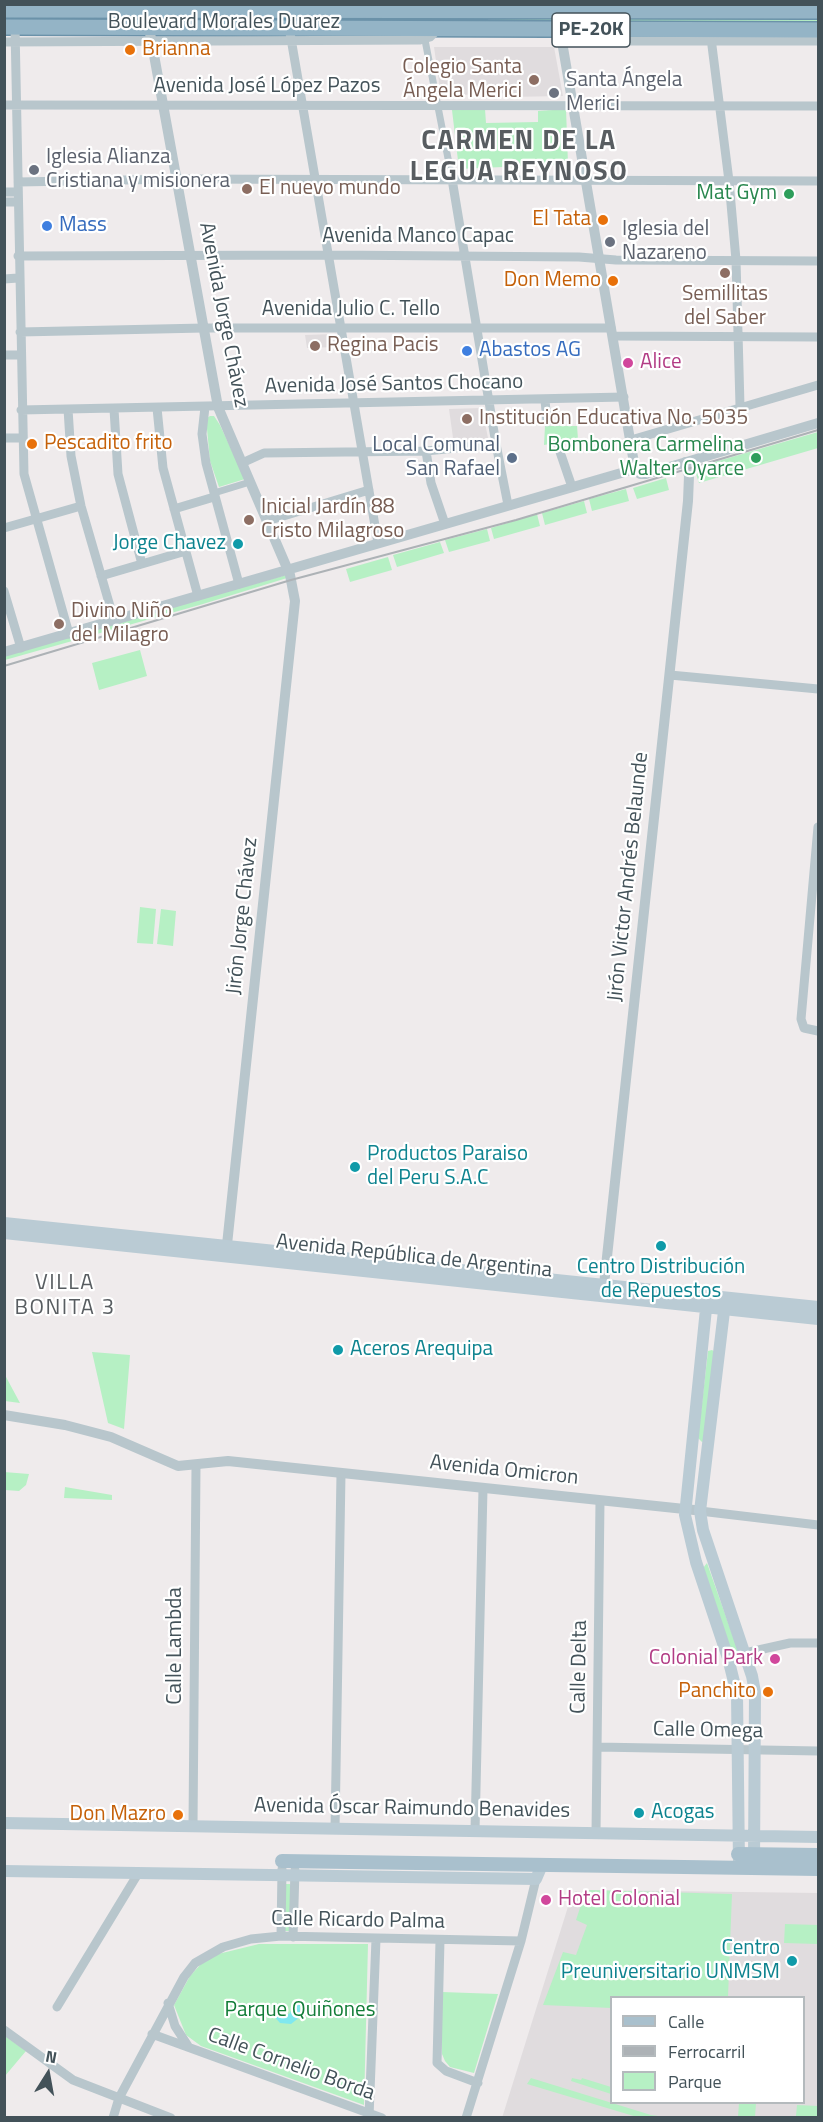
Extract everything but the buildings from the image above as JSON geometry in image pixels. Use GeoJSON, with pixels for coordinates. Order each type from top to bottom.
{"type":"FeatureCollection","features":[{"type":"Feature","properties":{"kind":"highway","name":"PE-20K"},"geometry":{"type":"LineString","coordinates":[[4,10],[476,8],[819,11]]}},
{"type":"Feature","properties":{"kind":"highway","name":"PE-20K"},"geometry":{"type":"LineString","coordinates":[[12,32],[290,34],[476,28],[560,33],[710,35],[819,30]]}},
{"type":"Feature","properties":{"kind":"main road"},"geometry":{"type":"LineString","coordinates":[[476,8],[476,28]]}},
{"type":"Feature","properties":{"kind":"main road","name":"Avenida República de Argentina"},"geometry":{"type":"LineString","coordinates":[[4,1223],[226,1251]]}},
{"type":"Feature","properties":{"kind":"main road","name":"Avenida República de Argentina"},"geometry":{"type":"LineString","coordinates":[[4,1233],[226,1251],[603,1290],[725,1303],[819,1319]]}},
{"type":"Feature","properties":{"kind":"main road"},"geometry":{"type":"LineString","coordinates":[[707,1301],[685,1509],[696,1562],[734,1677],[739,1712],[739,1861]]}},
{"type":"Feature","properties":{"kind":"main road"},"geometry":{"type":"LineString","coordinates":[[725,1303],[700,1511],[711,1557],[755,1692],[754,1861]]}},
{"type":"Feature","properties":{"kind":"main road","name":"Avenida República de Argentina"},"geometry":{"type":"LineString","coordinates":[[725,1303],[819,1307]]}},
{"type":"Feature","properties":{"kind":"main road"},"geometry":{"type":"LineString","coordinates":[[702,1346],[720,1348]]}},
{"type":"Feature","properties":{"kind":"main road"},"geometry":{"type":"LineString","coordinates":[[687,1482],[703,1483]]}},
{"type":"Feature","properties":{"kind":"main road"},"geometry":{"type":"LineString","coordinates":[[696,1562],[711,1557]]}},
{"type":"Feature","properties":{"kind":"main road","name":"Avenida Óscar Raimundo Benavides"},"geometry":{"type":"LineString","coordinates":[[4,1823],[819,1837]]}},
{"type":"Feature","properties":{"kind":"main road"},"geometry":{"type":"LineString","coordinates":[[4,1871],[139,1872],[754,1861],[819,1855]]}},
{"type":"Feature","properties":{"kind":"main road"},"geometry":{"type":"LineString","coordinates":[[754,1861],[819,1869]]}},
{"type":"Feature","properties":{"kind":"main road"},"geometry":{"type":"LineString","coordinates":[[288,1868],[536,1879],[542,1865]]}},
{"type":"Feature","properties":{"kind":"street","name":"Avenida Jorge Chávez"},"geometry":{"type":"LineString","coordinates":[[146,11],[218,406],[289,575]]}},
{"type":"Feature","properties":{"kind":"street"},"geometry":{"type":"LineString","coordinates":[[439,28],[425,40],[466,256],[476,327],[508,505]]}},
{"type":"Feature","properties":{"kind":"street"},"geometry":{"type":"LineString","coordinates":[[4,42],[12,32]]}},
{"type":"Feature","properties":{"kind":"street"},"geometry":{"type":"LineString","coordinates":[[12,32],[16,109],[24,474],[69,634]]}},
{"type":"Feature","properties":{"kind":"street"},"geometry":{"type":"LineString","coordinates":[[560,33],[635,468],[643,474],[819,423]]}},
{"type":"Feature","properties":{"kind":"street"},"geometry":{"type":"LineString","coordinates":[[290,34],[356,405],[378,543]]}},
{"type":"Feature","properties":{"kind":"street","name":"Boulevard Morales Duarez"},"geometry":{"type":"LineString","coordinates":[[290,34],[425,40]]}},
{"type":"Feature","properties":{"kind":"street"},"geometry":{"type":"LineString","coordinates":[[740,406],[736,260],[729,181],[710,35],[819,41]]}},
{"type":"Feature","properties":{"kind":"street","name":"Avenida José López Pazos"},"geometry":{"type":"LineString","coordinates":[[4,105],[16,109]]}},
{"type":"Feature","properties":{"kind":"street","name":"Avenida José López Pazos"},"geometry":{"type":"LineString","coordinates":[[4,112],[16,109],[164,105],[819,106]]}},
{"type":"Feature","properties":{"kind":"street"},"geometry":{"type":"LineString","coordinates":[[4,192],[18,187],[178,179],[819,181]]}},
{"type":"Feature","properties":{"kind":"street"},"geometry":{"type":"LineString","coordinates":[[4,202],[17,202]]}},
{"type":"Feature","properties":{"kind":"street","name":"Avenida Manco Capac"},"geometry":{"type":"LineString","coordinates":[[18,256],[329,255],[819,261]]}},
{"type":"Feature","properties":{"kind":"street"},"geometry":{"type":"LineString","coordinates":[[4,279],[18,279]]}},
{"type":"Feature","properties":{"kind":"street","name":"Avenida Julio C. Tello"},"geometry":{"type":"LineString","coordinates":[[20,332],[204,328],[476,327],[737,337],[819,337]]}},
{"type":"Feature","properties":{"kind":"street"},"geometry":{"type":"LineString","coordinates":[[4,355],[20,356]]}},
{"type":"Feature","properties":{"kind":"street"},"geometry":{"type":"LineString","coordinates":[[631,440],[740,406],[819,386]]}},
{"type":"Feature","properties":{"kind":"street","name":"Avenida José Santos Chocano"},"geometry":{"type":"LineString","coordinates":[[21,410],[356,405],[624,397]]}},
{"type":"Feature","properties":{"kind":"street"},"geometry":{"type":"LineString","coordinates":[[545,400],[547,422]]}},
{"type":"Feature","properties":{"kind":"street"},"geometry":{"type":"LineString","coordinates":[[205,407],[203,444],[214,495],[239,584]]}},
{"type":"Feature","properties":{"kind":"street"},"geometry":{"type":"LineString","coordinates":[[158,408],[160,453],[198,596]]}},
{"type":"Feature","properties":{"kind":"street"},"geometry":{"type":"LineString","coordinates":[[68,409],[71,456],[81,506],[114,620]]}},
{"type":"Feature","properties":{"kind":"street"},"geometry":{"type":"LineString","coordinates":[[114,409],[118,474],[142,564]]}},
{"type":"Feature","properties":{"kind":"street"},"geometry":{"type":"LineString","coordinates":[[4,438],[22,438]]}},
{"type":"Feature","properties":{"kind":"street"},"geometry":{"type":"LineString","coordinates":[[242,463],[264,453],[426,451],[496,444]]}},
{"type":"Feature","properties":{"kind":"street"},"geometry":{"type":"LineString","coordinates":[[558,446],[572,487]]}},
{"type":"Feature","properties":{"kind":"street"},"geometry":{"type":"LineString","coordinates":[[426,451],[431,483],[445,524]]}},
{"type":"Feature","properties":{"kind":"street","name":"Jirón Victor Andrés Belaunde"},"geometry":{"type":"LineString","coordinates":[[603,1290],[689,485],[685,462]]}},
{"type":"Feature","properties":{"kind":"street"},"geometry":{"type":"LineString","coordinates":[[4,652],[239,584],[289,575],[378,543],[635,468]]}},
{"type":"Feature","properties":{"kind":"street"},"geometry":{"type":"LineString","coordinates":[[174,509],[250,482]]}},
{"type":"Feature","properties":{"kind":"street"},"geometry":{"type":"LineString","coordinates":[[267,521],[369,490]]}},
{"type":"Feature","properties":{"kind":"street"},"geometry":{"type":"LineString","coordinates":[[4,528],[81,506]]}},
{"type":"Feature","properties":{"kind":"street"},"geometry":{"type":"LineString","coordinates":[[101,576],[186,551]]}},
{"type":"Feature","properties":{"kind":"street","name":"Jirón Jorge Chávez"},"geometry":{"type":"LineString","coordinates":[[226,1251],[294,617],[289,575]]}},
{"type":"Feature","properties":{"kind":"street"},"geometry":{"type":"LineString","coordinates":[[5,598],[21,648]]}},
{"type":"Feature","properties":{"kind":"street"},"geometry":{"type":"LineString","coordinates":[[670,675],[819,689]]}},
{"type":"Feature","properties":{"kind":"street"},"geometry":{"type":"LineString","coordinates":[[819,827],[816,880],[801,1019],[804,1028],[819,1030]]}},
{"type":"Feature","properties":{"kind":"street"},"geometry":{"type":"LineString","coordinates":[[4,1414],[111,1437],[168,1463],[191,1467]]}},
{"type":"Feature","properties":{"kind":"street","name":"Avenida Omicron"},"geometry":{"type":"LineString","coordinates":[[191,1467],[228,1461],[819,1525]]}},
{"type":"Feature","properties":{"kind":"street","name":"Calle Lambda"},"geometry":{"type":"LineString","coordinates":[[191,1467],[193,1826]]}},
{"type":"Feature","properties":{"kind":"street"},"geometry":{"type":"LineString","coordinates":[[335,1829],[341,1474]]}},
{"type":"Feature","properties":{"kind":"street"},"geometry":{"type":"LineString","coordinates":[[475,1831],[483,1489]]}},
{"type":"Feature","properties":{"kind":"street","name":"Calle Delta"},"geometry":{"type":"LineString","coordinates":[[596,1833],[600,1501]]}},
{"type":"Feature","properties":{"kind":"street"},"geometry":{"type":"LineString","coordinates":[[744,1653],[790,1643],[819,1643]]}},
{"type":"Feature","properties":{"kind":"street","name":"Calle Omega"},"geometry":{"type":"LineString","coordinates":[[597,1747],[819,1751]]}},
{"type":"Feature","properties":{"kind":"street"},"geometry":{"type":"LineString","coordinates":[[281,1936],[288,1868]]}},
{"type":"Feature","properties":{"kind":"street"},"geometry":{"type":"LineString","coordinates":[[288,1868],[293,1937]]}},
{"type":"Feature","properties":{"kind":"street"},"geometry":{"type":"LineString","coordinates":[[57,2007],[139,1872]]}},
{"type":"Feature","properties":{"kind":"street"},"geometry":{"type":"LineString","coordinates":[[466,2118],[521,1941],[536,1879]]}},
{"type":"Feature","properties":{"kind":"street","name":"Calle Ricardo Palma"},"geometry":{"type":"LineString","coordinates":[[113,2118],[119,2098],[168,2004],[195,1964],[212,1952],[233,1943],[281,1936],[521,1941]]}},
{"type":"Feature","properties":{"kind":"street"},"geometry":{"type":"LineString","coordinates":[[369,2116],[376,1939]]}},
{"type":"Feature","properties":{"kind":"street"},"geometry":{"type":"LineString","coordinates":[[440,1940],[437,2063],[446,2071],[478,2083]]}},
{"type":"Feature","properties":{"kind":"street","name":"Calle Cornelio Borda"},"geometry":{"type":"LineString","coordinates":[[168,2004],[175,2026],[188,2046]]}},
{"type":"Feature","properties":{"kind":"street"},"geometry":{"type":"LineString","coordinates":[[4,2030],[73,2080],[171,2118]]}},
{"type":"Feature","properties":{"kind":"street","name":"Calle Cornelio Borda"},"geometry":{"type":"LineString","coordinates":[[152,2034],[369,2116],[382,2118]]}},
{"type":"Feature","properties":{"kind":"shaded area"},"geometry":{"type":"Polygon","coordinates":[[[434,47],[554,47],[563,96],[508,97],[502,93],[441,96],[434,47]]]}},
{"type":"Feature","properties":{"kind":"shaded area"},"geometry":{"type":"Polygon","coordinates":[[[335,334],[336,347],[307,348],[305,335],[335,334]]]}},
{"type":"Feature","properties":{"kind":"shaded area","name":"Institución Educativa No. 5035"},"geometry":{"type":"Polygon","coordinates":[[[482,408],[488,438],[454,445],[449,409],[482,408]]]}},
{"type":"Feature","properties":{"kind":"shaded area"},"geometry":{"type":"Polygon","coordinates":[[[589,1890],[818,1893],[818,2117],[502,2118],[572,1894],[576,1891],[585,1893],[589,1890]]]}},
{"type":"Feature","properties":{"kind":"green space"},"geometry":{"type":"Polygon","coordinates":[[[4,14],[142,17],[142,23],[5,23],[4,14]]]}},
{"type":"Feature","properties":{"kind":"green space"},"geometry":{"type":"Polygon","coordinates":[[[818,14],[818,23],[496,25],[495,22],[495,17],[818,14]]]}},
{"type":"Feature","properties":{"kind":"green space"},"geometry":{"type":"Polygon","coordinates":[[[153,15],[470,15],[471,22],[154,24],[153,15]]]}},
{"type":"Feature","properties":{"kind":"green space"},"geometry":{"type":"Polygon","coordinates":[[[485,109],[486,123],[538,122],[538,111],[566,109],[568,164],[459,169],[452,110],[485,109]]]}},
{"type":"Feature","properties":{"kind":"green space"},"geometry":{"type":"Polygon","coordinates":[[[214,416],[220,425],[245,479],[219,487],[210,461],[207,418],[214,416]]]}},
{"type":"Feature","properties":{"kind":"green space"},"geometry":{"type":"Polygon","coordinates":[[[545,426],[577,426],[578,439],[544,445],[545,426]]]}},
{"type":"Feature","properties":{"kind":"green space","name":"Bombonera Carmelina Walter Oyarce"},"geometry":{"type":"Polygon","coordinates":[[[818,432],[818,448],[699,483],[694,468],[818,432]]]}},
{"type":"Feature","properties":{"kind":"green space"},"geometry":{"type":"Polygon","coordinates":[[[666,478],[669,490],[637,499],[633,488],[666,478]]]}},
{"type":"Feature","properties":{"kind":"green space"},"geometry":{"type":"Polygon","coordinates":[[[626,489],[629,501],[592,511],[589,499],[626,489]]]}},
{"type":"Feature","properties":{"kind":"green space"},"geometry":{"type":"Polygon","coordinates":[[[584,501],[587,513],[545,525],[542,513],[584,501]]]}},
{"type":"Feature","properties":{"kind":"green space"},"geometry":{"type":"Polygon","coordinates":[[[537,514],[540,526],[494,539],[491,528],[537,514]]]}},
{"type":"Feature","properties":{"kind":"green space"},"geometry":{"type":"Polygon","coordinates":[[[487,529],[490,541],[449,552],[445,540],[487,529]]]}},
{"type":"Feature","properties":{"kind":"green space"},"geometry":{"type":"Polygon","coordinates":[[[440,542],[444,553],[397,567],[393,555],[440,542]]]}},
{"type":"Feature","properties":{"kind":"green space"},"geometry":{"type":"Polygon","coordinates":[[[388,557],[392,570],[350,582],[346,569],[388,557]]]}},
{"type":"Feature","properties":{"kind":"green space"},"geometry":{"type":"Polygon","coordinates":[[[286,575],[287,578],[203,604],[5,660],[5,654],[286,575]]]}},
{"type":"Feature","properties":{"kind":"green space"},"geometry":{"type":"Polygon","coordinates":[[[140,650],[147,676],[99,690],[92,663],[140,650]]]}},
{"type":"Feature","properties":{"kind":"green space"},"geometry":{"type":"Polygon","coordinates":[[[140,907],[156,909],[153,944],[137,943],[140,907]]]}},
{"type":"Feature","properties":{"kind":"green space"},"geometry":{"type":"Polygon","coordinates":[[[161,909],[176,911],[173,946],[157,944],[161,909]]]}},
{"type":"Feature","properties":{"kind":"green space"},"geometry":{"type":"Polygon","coordinates":[[[708,1351],[715,1352],[704,1441],[702,1442],[698,1438],[708,1351]]]}},
{"type":"Feature","properties":{"kind":"green space"},"geometry":{"type":"Polygon","coordinates":[[[92,1352],[130,1355],[124,1429],[108,1423],[92,1352]]]}},
{"type":"Feature","properties":{"kind":"green space"},"geometry":{"type":"Polygon","coordinates":[[[5,1375],[20,1403],[5,1401],[5,1375]]]}},
{"type":"Feature","properties":{"kind":"green space"},"geometry":{"type":"Polygon","coordinates":[[[4,1472],[29,1474],[26,1485],[19,1491],[5,1490],[4,1472]]]}},
{"type":"Feature","properties":{"kind":"green space"},"geometry":{"type":"Polygon","coordinates":[[[65,1487],[112,1495],[112,1500],[64,1498],[65,1487]]]}},
{"type":"Feature","properties":{"kind":"green space"},"geometry":{"type":"Polygon","coordinates":[[[707,1563],[741,1659],[740,1662],[733,1661],[703,1568],[707,1563]]]}},
{"type":"Feature","properties":{"kind":"green space"},"geometry":{"type":"Polygon","coordinates":[[[285,1884],[290,1884],[290,1931],[285,1931],[285,1884]]]}},
{"type":"Feature","properties":{"kind":"green space"},"geometry":{"type":"Polygon","coordinates":[[[589,1890],[732,1894],[728,1996],[610,1996],[610,2008],[543,2005],[563,1952],[576,1955],[587,1925],[576,1920],[585,1893],[589,1890]]]}},
{"type":"Feature","properties":{"kind":"green space"},"geometry":{"type":"Polygon","coordinates":[[[785,1924],[818,1925],[818,1944],[784,1943],[785,1924]]]}},
{"type":"Feature","properties":{"kind":"green space","name":"Parque Quiñones"},"geometry":{"type":"Polygon","coordinates":[[[259,1944],[368,1944],[364,2105],[201,2046],[186,2035],[174,2005],[190,1976],[201,1964],[218,1954],[259,1944]]]}},
{"type":"Feature","properties":{"kind":"green space"},"geometry":{"type":"Polygon","coordinates":[[[442,1992],[498,1994],[474,2073],[450,2067],[442,2054],[442,1992]]]}},
{"type":"Feature","properties":{"kind":"green space"},"geometry":{"type":"Polygon","coordinates":[[[5,2036],[26,2051],[5,2076],[5,2036]]]}},
{"type":"Feature","properties":{"kind":"green space"},"geometry":{"type":"Polygon","coordinates":[[[531,2078],[610,2104],[665,2117],[637,2117],[527,2084],[531,2078]]]}},
{"type":"Feature","properties":{"kind":"green space"},"geometry":{"type":"Polygon","coordinates":[[[572,2078],[581,2080],[582,2078],[610,2087],[610,2094],[571,2081],[572,2078]]]}},
{"type":"Feature","properties":{"kind":"green space"},"geometry":{"type":"Polygon","coordinates":[[[739,2104],[756,2104],[755,2117],[738,2117],[739,2104]]]}},
{"type":"Feature","properties":{"kind":"green space"},"geometry":{"type":"Polygon","coordinates":[[[797,2105],[818,2106],[818,2117],[796,2116],[797,2105]]]}},
{"type":"Feature","properties":{"kind":"water"},"geometry":{"type":"Polygon","coordinates":[[[272,2004],[280,2004],[287,2015],[294,2004],[300,2005],[300,2017],[291,2024],[280,2023],[272,2014],[272,2004]]]}},
{"type":"Feature","properties":{"kind":"railway"},"geometry":{"type":"LineString","coordinates":[[4,666],[291,580],[516,520],[818,430]]}},
{"type":"Feature","properties":{"kind":"place","name":"Brianna"},"geometry":{"type":"Point","coordinates":[130,50]}},
{"type":"Feature","properties":{"kind":"place","name":"Colegio Santa Ángela Merici"},"geometry":{"type":"Point","coordinates":[534,80]}},
{"type":"Feature","properties":{"kind":"place","name":"Santa Ángela Merici"},"geometry":{"type":"Point","coordinates":[554,93]}},
{"type":"Feature","properties":{"kind":"place","name":"Iglesia Alianza Cristiana y misionera"},"geometry":{"type":"Point","coordinates":[34,170]}},
{"type":"Feature","properties":{"kind":"place","name":"El nuevo mundo"},"geometry":{"type":"Point","coordinates":[247,189]}},
{"type":"Feature","properties":{"kind":"place","name":"Mat Gym"},"geometry":{"type":"Point","coordinates":[789,194]}},
{"type":"Feature","properties":{"kind":"place","name":"El Tata"},"geometry":{"type":"Point","coordinates":[603,220]}},
{"type":"Feature","properties":{"kind":"place","name":"Mass"},"geometry":{"type":"Point","coordinates":[47,226]}},
{"type":"Feature","properties":{"kind":"place","name":"Iglesia del Nazareno"},"geometry":{"type":"Point","coordinates":[610,242]}},
{"type":"Feature","properties":{"kind":"place","name":"Semillitas del Saber"},"geometry":{"type":"Point","coordinates":[725,273]}},
{"type":"Feature","properties":{"kind":"place","name":"Don Memo"},"geometry":{"type":"Point","coordinates":[613,281]}},
{"type":"Feature","properties":{"kind":"place","name":"Regina Pacis"},"geometry":{"type":"Point","coordinates":[315,346]}},
{"type":"Feature","properties":{"kind":"place","name":"Abastos AG"},"geometry":{"type":"Point","coordinates":[467,351]}},
{"type":"Feature","properties":{"kind":"place","name":"Alice"},"geometry":{"type":"Point","coordinates":[628,363]}},
{"type":"Feature","properties":{"kind":"place","name":"Institución Educativa No. 5035"},"geometry":{"type":"Point","coordinates":[467,419]}},
{"type":"Feature","properties":{"kind":"place","name":"Pescadito frito"},"geometry":{"type":"Point","coordinates":[32,444]}},
{"type":"Feature","properties":{"kind":"place","name":"Local Comunal San Rafael"},"geometry":{"type":"Point","coordinates":[512,458]}},
{"type":"Feature","properties":{"kind":"place","name":"Bombonera Carmelina Walter Oyarce"},"geometry":{"type":"Point","coordinates":[756,458]}},
{"type":"Feature","properties":{"kind":"place","name":"Inicial Jardín 88 Cristo Milagroso"},"geometry":{"type":"Point","coordinates":[249,520]}},
{"type":"Feature","properties":{"kind":"place","name":"Jorge Chavez"},"geometry":{"type":"Point","coordinates":[238,544]}},
{"type":"Feature","properties":{"kind":"place","name":"Divino Niño del Milagro"},"geometry":{"type":"Point","coordinates":[59,624]}},
{"type":"Feature","properties":{"kind":"place","name":"Productos Paraiso del Peru S.A.C"},"geometry":{"type":"Point","coordinates":[355,1167]}},
{"type":"Feature","properties":{"kind":"place","name":"Centro Distribución de Repuestos"},"geometry":{"type":"Point","coordinates":[661,1246]}},
{"type":"Feature","properties":{"kind":"place","name":"Aceros Arequipa"},"geometry":{"type":"Point","coordinates":[338,1350]}},
{"type":"Feature","properties":{"kind":"place","name":"Colonial Park"},"geometry":{"type":"Point","coordinates":[775,1659]}},
{"type":"Feature","properties":{"kind":"place","name":"Panchito"},"geometry":{"type":"Point","coordinates":[768,1692]}},
{"type":"Feature","properties":{"kind":"place","name":"Acogas"},"geometry":{"type":"Point","coordinates":[639,1813]}},
{"type":"Feature","properties":{"kind":"place","name":"Don Mazro"},"geometry":{"type":"Point","coordinates":[178,1815]}},
{"type":"Feature","properties":{"kind":"place","name":"Hotel Colonial"},"geometry":{"type":"Point","coordinates":[546,1900]}},
{"type":"Feature","properties":{"kind":"place","name":"Centro Preuniversitario UNMSM"},"geometry":{"type":"Point","coordinates":[792,1961]}},
{"type":"Feature","properties":{"kind":"district","name":"CARMEN DE LA LEGUA REYNOSO"},"geometry":{"type":"Point","coordinates":[519,158]}},
{"type":"Feature","properties":{"kind":"district","name":"VILLA BONITA 3"},"geometry":{"type":"Point","coordinates":[65,1296]}}]}
